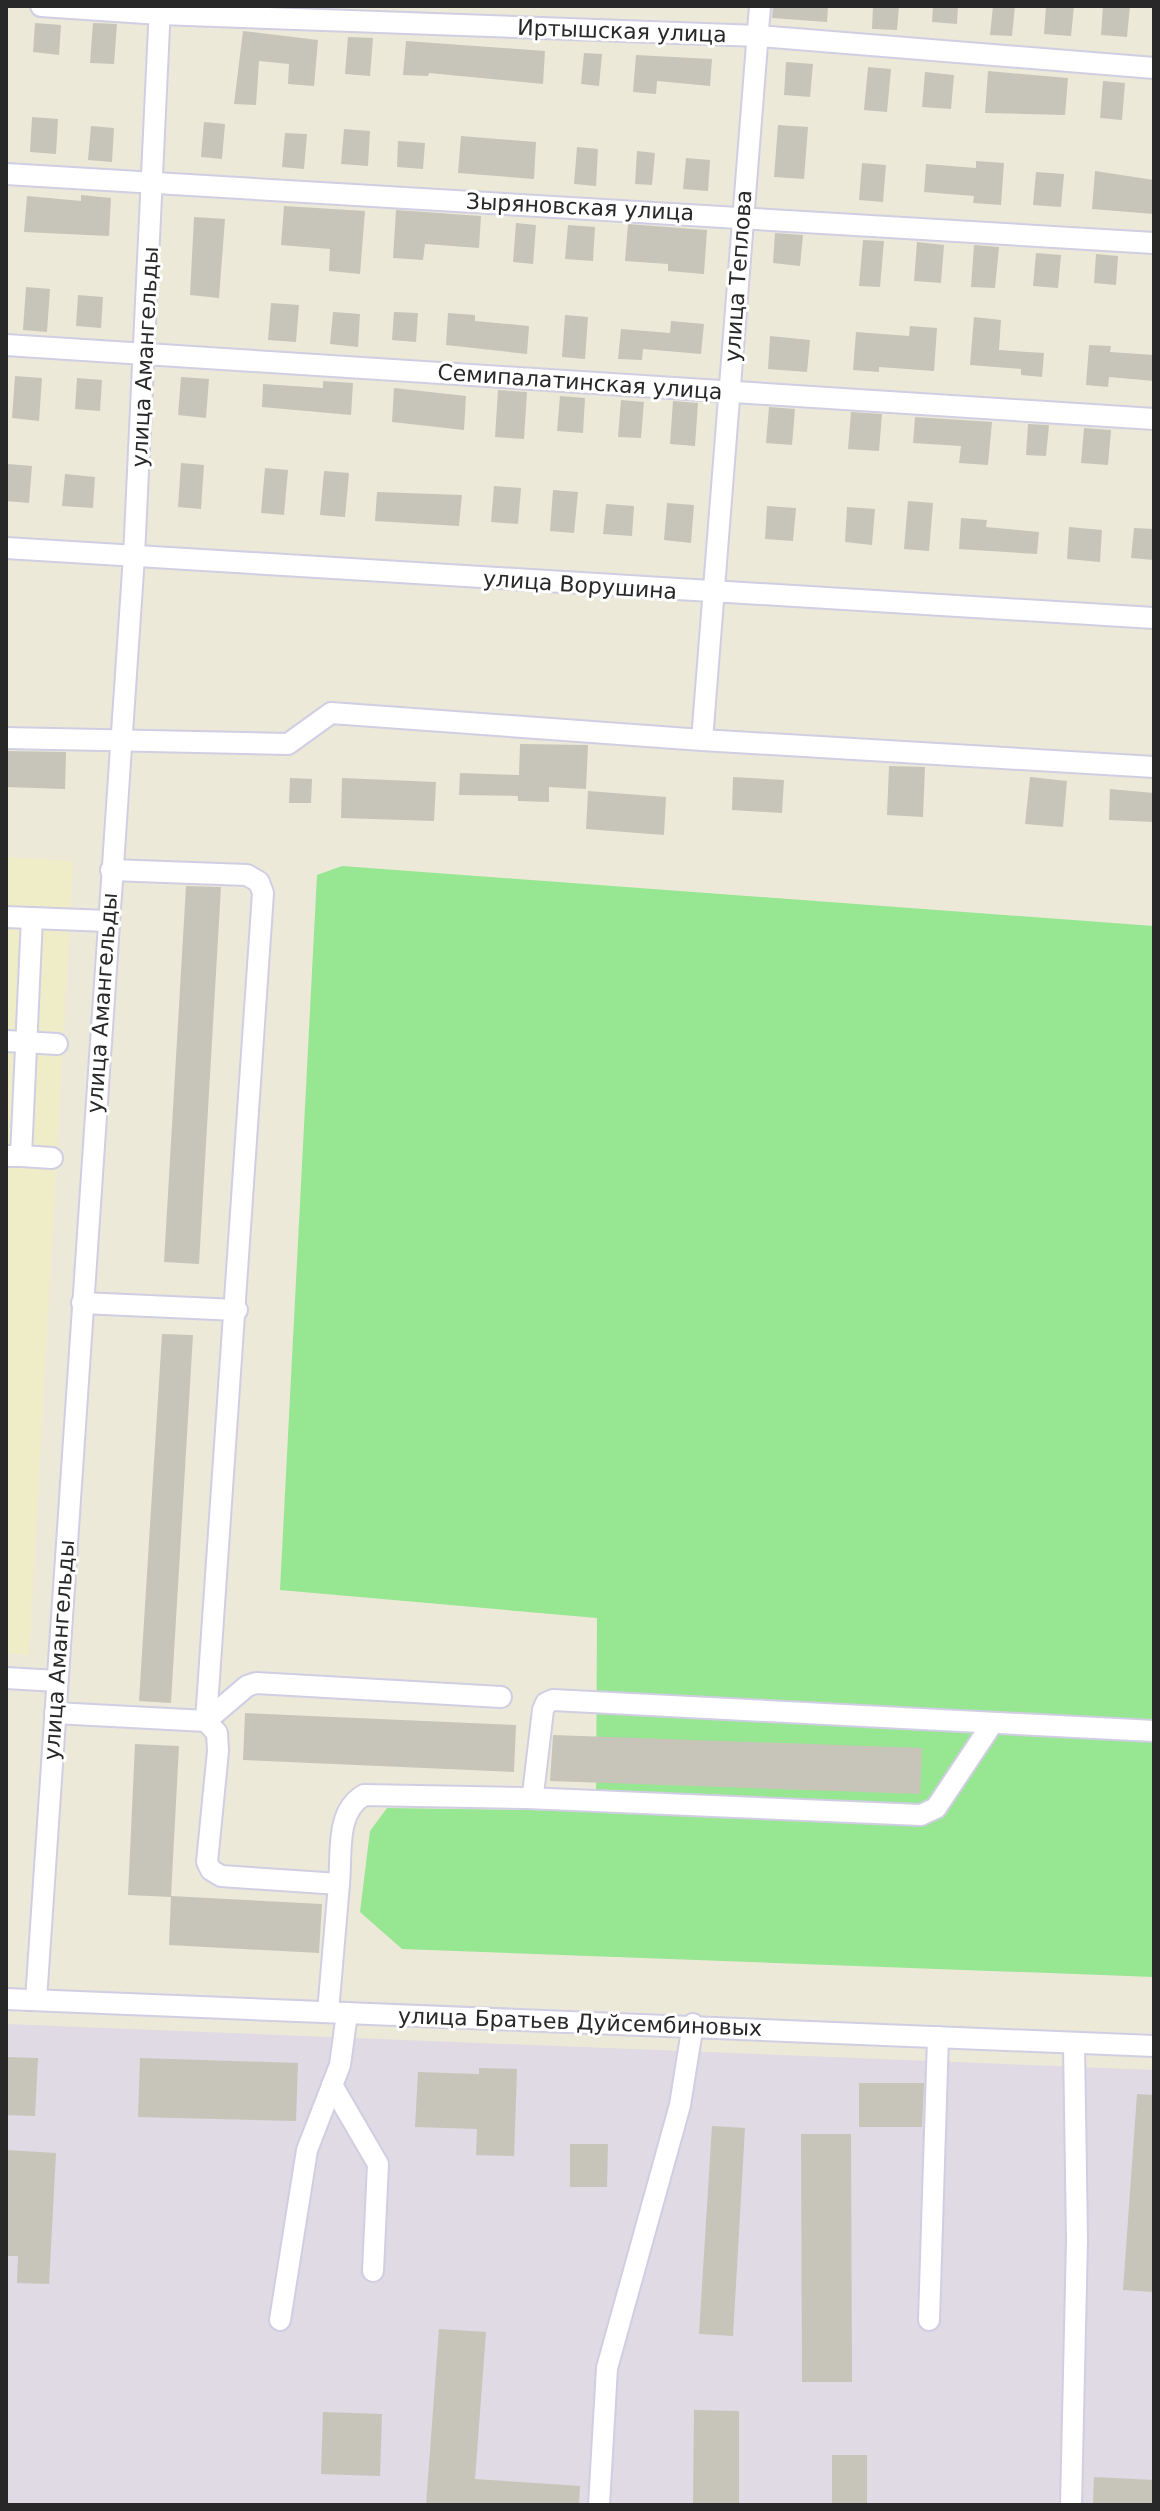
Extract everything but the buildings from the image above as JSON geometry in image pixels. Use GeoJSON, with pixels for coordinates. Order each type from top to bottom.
{"type":"FeatureCollection","features":[{"type":"Feature","properties":{"kind":"street","name":"Иртышская улица"},"geometry":{"type":"LineString","coordinates":[[41,6],[759,36],[1154,68]]}},
{"type":"Feature","properties":{"kind":"street","name":"улица Теплова"},"geometry":{"type":"LineString","coordinates":[[702,740],[760,6]]}},
{"type":"Feature","properties":{"kind":"street","name":"улица Амангельды"},"geometry":{"type":"LineString","coordinates":[[36,2000],[134,556],[160,10]]}},
{"type":"Feature","properties":{"kind":"street","name":"Зыряновская улица"},"geometry":{"type":"LineString","coordinates":[[6,174],[1154,243]]}},
{"type":"Feature","properties":{"kind":"street","name":"Семипалатинская улица"},"geometry":{"type":"LineString","coordinates":[[6,345],[1154,419]]}},
{"type":"Feature","properties":{"kind":"street","name":"улица Ворушина"},"geometry":{"type":"LineString","coordinates":[[6,548],[715,594],[1154,618]]}},
{"type":"Feature","properties":{"kind":"street"},"geometry":{"type":"LineString","coordinates":[[6,738],[288,744],[331,713],[702,740],[1154,767]]}},
{"type":"Feature","properties":{"kind":"street"},"geometry":{"type":"LineString","coordinates":[[111,870],[247,875],[259,882],[263,893],[237,1310],[206,1721],[217,1733],[218,1751],[207,1862],[211,1870],[221,1876],[339,1884]]}},
{"type":"Feature","properties":{"kind":"street"},"geometry":{"type":"LineString","coordinates":[[6,917],[108,921]]}},
{"type":"Feature","properties":{"kind":"street"},"geometry":{"type":"LineString","coordinates":[[32,918],[27,1042],[13,1156],[52,1158]]}},
{"type":"Feature","properties":{"kind":"street"},"geometry":{"type":"LineString","coordinates":[[6,1041],[57,1044]]}},
{"type":"Feature","properties":{"kind":"street"},"geometry":{"type":"LineString","coordinates":[[82,1303],[237,1310]]}},
{"type":"Feature","properties":{"kind":"street"},"geometry":{"type":"LineString","coordinates":[[6,1678],[57,1681]]}},
{"type":"Feature","properties":{"kind":"street"},"geometry":{"type":"LineString","coordinates":[[55,1713],[206,1721],[256,1683],[501,1697]]}},
{"type":"Feature","properties":{"kind":"street"},"geometry":{"type":"LineString","coordinates":[[526,1798],[533,1794],[535,1785],[543,1710],[546,1703],[553,1700],[1154,1731]]}},
{"type":"Feature","properties":{"kind":"street"},"geometry":{"type":"LineString","coordinates":[[280,2320],[307,2150],[340,2065],[339,1884],[345,1815],[352,1802],[364,1795],[526,1798],[921,1815],[936,1808],[992,1724]]}},
{"type":"Feature","properties":{"kind":"street","name":"улица Братьев Дуйсембиновых"},"geometry":{"type":"LineString","coordinates":[[6,1999],[693,2024],[1154,2046]]}},
{"type":"Feature","properties":{"kind":"street"},"geometry":{"type":"LineString","coordinates":[[599,2505],[607,2368],[680,2105],[693,2024]]}},
{"type":"Feature","properties":{"kind":"street"},"geometry":{"type":"LineString","coordinates":[[929,2320],[938,2037]]}},
{"type":"Feature","properties":{"kind":"street"},"geometry":{"type":"LineString","coordinates":[[1071,2505],[1077,2240],[1074,2044]]}},
{"type":"Feature","properties":{"kind":"street"},"geometry":{"type":"LineString","coordinates":[[332,2085],[378,2164],[373,2271]]}},
{"type":"Feature","properties":{"kind":"shaded area"},"geometry":{"type":"Polygon","coordinates":[[[6,857],[73,861],[29,1655],[6,1653],[6,857]]]}},
{"type":"Feature","properties":{"kind":"shaded area"},"geometry":{"type":"Polygon","coordinates":[[[6,2024],[1154,2070],[1154,2505],[6,2505],[6,2024]]]}},
{"type":"Feature","properties":{"kind":"green space"},"geometry":{"type":"Polygon","coordinates":[[[342,866],[1154,926],[1154,1977],[402,1949],[360,1912],[370,1831],[387,1808],[596,1811],[597,1618],[280,1590],[317,875],[342,866]]]}}]}
